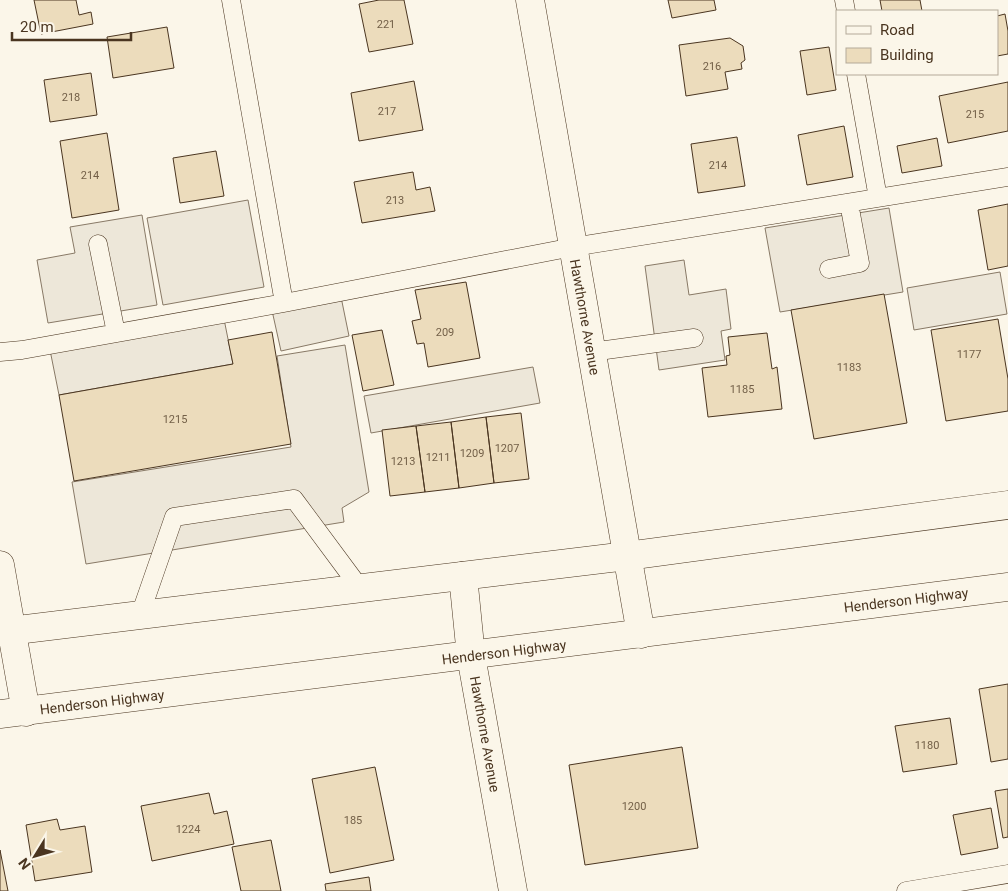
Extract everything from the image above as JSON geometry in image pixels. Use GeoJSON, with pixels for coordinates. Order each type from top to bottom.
{"type":"FeatureCollection","features":[{"type":"Feature","properties":{"kind":"main road","name":"Hawthorne Avenue"},"geometry":{"type":"LineString","coordinates":[[530,0],[641,634]]}},
{"type":"Feature","properties":{"kind":"main road"},"geometry":{"type":"LineString","coordinates":[[6,631],[627,556],[1008,505]]}},
{"type":"Feature","properties":{"kind":"main road"},"geometry":{"type":"LineString","coordinates":[[0,565],[13,713]]}},
{"type":"Feature","properties":{"kind":"main road","name":"Hawthorne Avenue"},"geometry":{"type":"LineString","coordinates":[[463,576],[471,656],[512,891]]}},
{"type":"Feature","properties":{"kind":"main road","name":"Henderson Highway"},"geometry":{"type":"LineString","coordinates":[[13,713],[1008,587]]}},
{"type":"Feature","properties":{"kind":"lane"},"geometry":{"type":"LineString","coordinates":[[231,0],[284,303]]}},
{"type":"Feature","properties":{"kind":"lane"},"geometry":{"type":"LineString","coordinates":[[856,75],[878,198]]}},
{"type":"Feature","properties":{"kind":"lane"},"geometry":{"type":"LineString","coordinates":[[0,352],[10,352],[284,303],[573,248],[1008,177]]}},
{"type":"Feature","properties":{"kind":"lane"},"geometry":{"type":"LineString","coordinates":[[829,269],[860,263],[849,203]]}},
{"type":"Feature","properties":{"kind":"lane"},"geometry":{"type":"LineString","coordinates":[[98,244],[116,333]]}},
{"type":"Feature","properties":{"kind":"lane"},"geometry":{"type":"LineString","coordinates":[[591,352],[694,338]]}},
{"type":"Feature","properties":{"kind":"lane"},"geometry":{"type":"LineString","coordinates":[[140,615],[174,517],[294,499],[360,588]]}},
{"type":"Feature","properties":{"kind":"lane"},"geometry":{"type":"LineString","coordinates":[[906,891],[986,885],[1008,874]]}},
{"type":"Feature","properties":{"kind":"shaded area"},"geometry":{"type":"Polygon","coordinates":[[[248,200],[264,287],[163,305],[147,218],[248,200]]]}},
{"type":"Feature","properties":{"kind":"shaded area"},"geometry":{"type":"Polygon","coordinates":[[[889,208],[903,292],[780,312],[765,228],[889,208]]]}},
{"type":"Feature","properties":{"kind":"shaded area"},"geometry":{"type":"Polygon","coordinates":[[[142,215],[157,305],[48,323],[37,260],[75,253],[70,227],[142,215]]]}},
{"type":"Feature","properties":{"kind":"shaded area"},"geometry":{"type":"Polygon","coordinates":[[[684,260],[689,295],[726,289],[731,329],[721,331],[725,360],[659,370],[645,266],[684,260]]]}},
{"type":"Feature","properties":{"kind":"shaded area"},"geometry":{"type":"Polygon","coordinates":[[[1000,272],[1007,314],[914,330],[907,288],[1000,272]]]}},
{"type":"Feature","properties":{"kind":"shaded area"},"geometry":{"type":"Polygon","coordinates":[[[340,292],[349,336],[281,351],[271,306],[340,292]]]}},
{"type":"Feature","properties":{"kind":"shaded area"},"geometry":{"type":"Polygon","coordinates":[[[223,314],[233,364],[59,395],[49,345],[223,314]]]}},
{"type":"Feature","properties":{"kind":"shaded area"},"geometry":{"type":"Polygon","coordinates":[[[345,345],[369,492],[342,508],[344,522],[86,564],[72,482],[291,447],[277,356],[345,345]]]}},
{"type":"Feature","properties":{"kind":"shaded area"},"geometry":{"type":"Polygon","coordinates":[[[533,367],[540,403],[371,433],[364,396],[533,367]]]}},
{"type":"Feature","properties":{"kind":"building"},"geometry":{"type":"Polygon","coordinates":[[[34,0],[76,0],[79,15],[91,12],[93,24],[41,34],[34,0]]]}},
{"type":"Feature","properties":{"kind":"building"},"geometry":{"type":"Polygon","coordinates":[[[379,0],[404,0],[413,44],[369,52],[359,4],[379,0]]]}},
{"type":"Feature","properties":{"kind":"building"},"geometry":{"type":"Polygon","coordinates":[[[668,0],[714,0],[716,10],[672,18],[668,0]]]}},
{"type":"Feature","properties":{"kind":"building"},"geometry":{"type":"Polygon","coordinates":[[[880,0],[920,0],[922,10],[882,10],[880,0]]]}},
{"type":"Feature","properties":{"kind":"building"},"geometry":{"type":"Polygon","coordinates":[[[1005,14],[1008,31],[1008,54],[998,56],[998,16],[1005,14]]]}},
{"type":"Feature","properties":{"kind":"building"},"geometry":{"type":"Polygon","coordinates":[[[167,27],[174,68],[113,78],[107,37],[167,27]]]}},
{"type":"Feature","properties":{"kind":"building"},"geometry":{"type":"Polygon","coordinates":[[[730,38],[743,46],[745,60],[741,63],[742,69],[725,72],[728,89],[686,96],[679,45],[730,38]]]}},
{"type":"Feature","properties":{"kind":"building"},"geometry":{"type":"Polygon","coordinates":[[[829,47],[836,90],[807,95],[800,51],[829,47]]]}},
{"type":"Feature","properties":{"kind":"building"},"geometry":{"type":"Polygon","coordinates":[[[91,73],[97,115],[50,122],[44,80],[91,73]]]}},
{"type":"Feature","properties":{"kind":"building"},"geometry":{"type":"Polygon","coordinates":[[[414,81],[423,130],[359,141],[351,93],[414,81]]]}},
{"type":"Feature","properties":{"kind":"building"},"geometry":{"type":"Polygon","coordinates":[[[1008,82],[1008,131],[948,143],[939,96],[1008,82]]]}},
{"type":"Feature","properties":{"kind":"building"},"geometry":{"type":"Polygon","coordinates":[[[844,126],[853,177],[807,185],[798,135],[844,126]]]}},
{"type":"Feature","properties":{"kind":"building"},"geometry":{"type":"Polygon","coordinates":[[[107,133],[119,210],[72,218],[60,141],[107,133]]]}},
{"type":"Feature","properties":{"kind":"building"},"geometry":{"type":"Polygon","coordinates":[[[737,137],[745,186],[698,193],[691,144],[737,137]]]}},
{"type":"Feature","properties":{"kind":"building"},"geometry":{"type":"Polygon","coordinates":[[[937,138],[942,166],[902,173],[897,146],[937,138]]]}},
{"type":"Feature","properties":{"kind":"building"},"geometry":{"type":"Polygon","coordinates":[[[216,151],[224,196],[180,203],[173,158],[216,151]]]}},
{"type":"Feature","properties":{"kind":"building"},"geometry":{"type":"Polygon","coordinates":[[[413,172],[416,190],[430,187],[435,211],[362,223],[354,182],[413,172]]]}},
{"type":"Feature","properties":{"kind":"building"},"geometry":{"type":"Polygon","coordinates":[[[1008,204],[1008,266],[988,270],[978,210],[1008,204]]]}},
{"type":"Feature","properties":{"kind":"building"},"geometry":{"type":"Polygon","coordinates":[[[466,282],[480,358],[428,367],[424,343],[417,344],[412,321],[421,319],[415,290],[466,282]]]}},
{"type":"Feature","properties":{"kind":"building"},"geometry":{"type":"Polygon","coordinates":[[[884,294],[907,423],[814,439],[791,310],[884,294]]]}},
{"type":"Feature","properties":{"kind":"building"},"geometry":{"type":"Polygon","coordinates":[[[998,319],[1008,379],[1008,411],[946,421],[931,330],[998,319]]]}},
{"type":"Feature","properties":{"kind":"building"},"geometry":{"type":"Polygon","coordinates":[[[382,330],[394,385],[363,391],[352,335],[382,330]]]}},
{"type":"Feature","properties":{"kind":"building"},"geometry":{"type":"Polygon","coordinates":[[[272,332],[291,444],[74,481],[59,395],[233,364],[228,340],[272,332]]]}},
{"type":"Feature","properties":{"kind":"building"},"geometry":{"type":"Polygon","coordinates":[[[767,333],[772,369],[777,367],[782,409],[708,417],[702,368],[727,365],[726,356],[730,355],[728,337],[767,333]]]}},
{"type":"Feature","properties":{"kind":"building"},"geometry":{"type":"Polygon","coordinates":[[[521,413],[529,479],[494,483],[486,417],[521,413]]]}},
{"type":"Feature","properties":{"kind":"building"},"geometry":{"type":"Polygon","coordinates":[[[486,417],[494,483],[459,488],[451,422],[486,417]]]}},
{"type":"Feature","properties":{"kind":"building"},"geometry":{"type":"Polygon","coordinates":[[[451,422],[459,488],[425,492],[416,426],[451,422]]]}},
{"type":"Feature","properties":{"kind":"building"},"geometry":{"type":"Polygon","coordinates":[[[416,426],[425,492],[390,496],[382,430],[416,426]]]}},
{"type":"Feature","properties":{"kind":"building"},"geometry":{"type":"Polygon","coordinates":[[[1008,684],[1008,759],[991,762],[979,689],[1008,684]]]}},
{"type":"Feature","properties":{"kind":"building"},"geometry":{"type":"Polygon","coordinates":[[[950,718],[957,764],[903,772],[895,726],[950,718]]]}},
{"type":"Feature","properties":{"kind":"building"},"geometry":{"type":"Polygon","coordinates":[[[682,747],[698,848],[585,865],[569,765],[682,747]]]}},
{"type":"Feature","properties":{"kind":"building"},"geometry":{"type":"Polygon","coordinates":[[[375,767],[394,860],[330,873],[312,779],[375,767]]]}},
{"type":"Feature","properties":{"kind":"building"},"geometry":{"type":"Polygon","coordinates":[[[1008,789],[1008,837],[1003,838],[995,791],[1008,789]]]}},
{"type":"Feature","properties":{"kind":"building"},"geometry":{"type":"Polygon","coordinates":[[[209,793],[214,814],[227,811],[234,844],[152,861],[141,806],[209,793]]]}},
{"type":"Feature","properties":{"kind":"building"},"geometry":{"type":"Polygon","coordinates":[[[991,808],[998,848],[961,855],[953,815],[991,808]]]}},
{"type":"Feature","properties":{"kind":"building"},"geometry":{"type":"Polygon","coordinates":[[[57,819],[60,830],[85,826],[92,872],[35,881],[26,825],[57,819]]]}},
{"type":"Feature","properties":{"kind":"building"},"geometry":{"type":"Polygon","coordinates":[[[271,840],[281,891],[241,891],[232,847],[271,840]]]}},
{"type":"Feature","properties":{"kind":"building"},"geometry":{"type":"Polygon","coordinates":[[[0,850],[8,891],[0,891],[0,850]]]}},
{"type":"Feature","properties":{"kind":"building"},"geometry":{"type":"Polygon","coordinates":[[[369,877],[371,891],[326,891],[325,884],[369,877]]]}}]}
